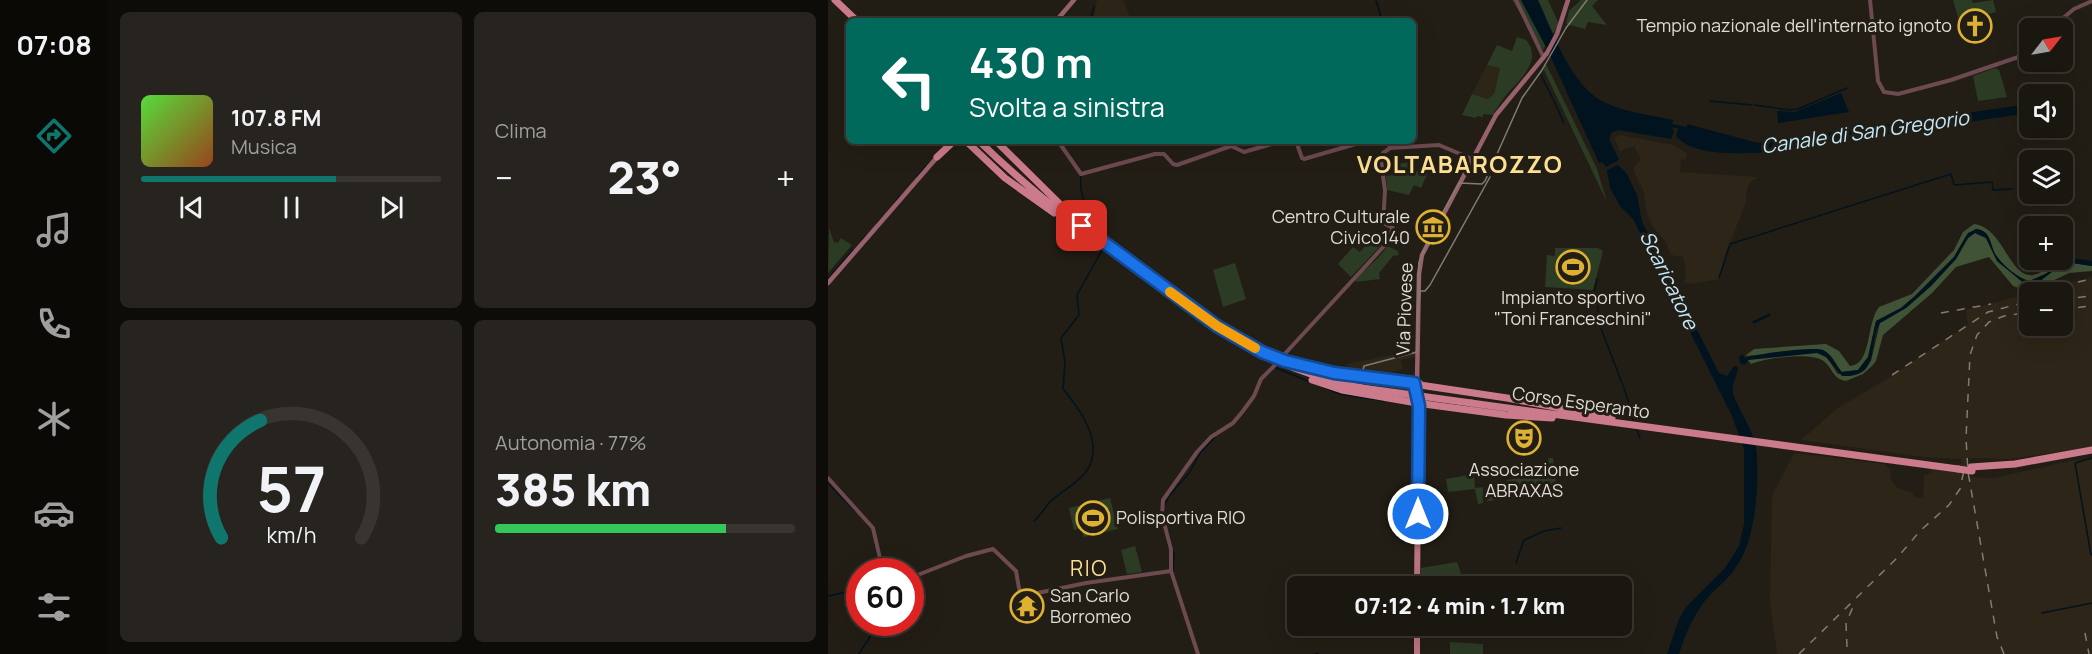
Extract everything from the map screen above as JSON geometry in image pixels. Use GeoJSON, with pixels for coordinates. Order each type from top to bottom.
{"type":"FeatureCollection","features":[{"type":"Feature","properties":{"kind":"highway"},"geometry":{"type":"LineString","coordinates":[[837,0],[856,18]]}},
{"type":"Feature","properties":{"kind":"highway"},"geometry":{"type":"LineString","coordinates":[[937,157],[949,144]]}},
{"type":"Feature","properties":{"kind":"highway"},"geometry":{"type":"LineString","coordinates":[[969,144],[1005,178],[1035,201],[1087,234],[1215,328],[1299,375],[1331,388],[1420,397],[1508,398],[1611,421]]}},
{"type":"Feature","properties":{"kind":"highway"},"geometry":{"type":"LineString","coordinates":[[982,144],[1087,234]]}},
{"type":"Feature","properties":{"kind":"highway"},"geometry":{"type":"LineString","coordinates":[[986,144],[1004,163],[1082,226],[1217,326],[1262,354],[1337,382],[1506,416],[1611,421]]}},
{"type":"Feature","properties":{"kind":"highway"},"geometry":{"type":"LineString","coordinates":[[999,144],[1082,226]]}},
{"type":"Feature","properties":{"kind":"highway"},"geometry":{"type":"LineString","coordinates":[[1262,354],[1420,397]]}},
{"type":"Feature","properties":{"kind":"highway","name":"Corso Esperanto"},"geometry":{"type":"LineString","coordinates":[[1420,397],[1471,401],[1958,468],[2000,468],[2092,451]]}},
{"type":"Feature","properties":{"kind":"main road"},"geometry":{"type":"LineString","coordinates":[[1059,18],[1074,0]]}},
{"type":"Feature","properties":{"kind":"main road","name":"Via Piovese"},"geometry":{"type":"LineString","coordinates":[[1420,397],[1421,260],[1499,109],[1528,78],[1546,53],[1556,34],[1568,0]]}},
{"type":"Feature","properties":{"kind":"main road"},"geometry":{"type":"LineString","coordinates":[[828,283],[937,157]]}},
{"type":"Feature","properties":{"kind":"main road"},"geometry":{"type":"LineString","coordinates":[[1417,576],[1420,397]]}},
{"type":"Feature","properties":{"kind":"main road"},"geometry":{"type":"LineString","coordinates":[[1417,636],[1417,654]]}},
{"type":"Feature","properties":{"kind":"street"},"geometry":{"type":"LineString","coordinates":[[1516,0],[1546,53]]}},
{"type":"Feature","properties":{"kind":"street"},"geometry":{"type":"LineString","coordinates":[[1870,0],[1878,81],[1881,89],[1888,94],[1898,94],[1949,81],[2019,57]]}},
{"type":"Feature","properties":{"kind":"street"},"geometry":{"type":"LineString","coordinates":[[2063,18],[2074,9],[2092,1]]}},
{"type":"Feature","properties":{"kind":"street"},"geometry":{"type":"LineString","coordinates":[[1060,144],[1079,173],[1084,174],[1155,154],[1164,154],[1173,164],[1177,165],[1231,146],[1244,152],[1272,144]]}},
{"type":"Feature","properties":{"kind":"street"},"geometry":{"type":"LineString","coordinates":[[1297,144],[1304,159],[1356,144]]}},
{"type":"Feature","properties":{"kind":"street"},"geometry":{"type":"LineString","coordinates":[[1389,144],[1390,148]]}},
{"type":"Feature","properties":{"kind":"street"},"geometry":{"type":"LineString","coordinates":[[1281,358],[1356,275],[1382,251],[1392,227],[1383,223],[1385,191],[1381,163],[1383,153],[1390,148],[1443,145],[1472,159]]}},
{"type":"Feature","properties":{"kind":"street"},"geometry":{"type":"LineString","coordinates":[[1198,654],[1171,571],[1171,549],[1162,515],[1164,497],[1204,444],[1233,423],[1254,396],[1261,379],[1275,364]]}},
{"type":"Feature","properties":{"kind":"street"},"geometry":{"type":"LineString","coordinates":[[828,478],[873,528],[880,558]]}},
{"type":"Feature","properties":{"kind":"street"},"geometry":{"type":"LineString","coordinates":[[924,572],[966,556],[993,549],[1016,571],[1021,595],[1171,571]]}},
{"type":"Feature","properties":{"kind":"shaded area"},"geometry":{"type":"Polygon","coordinates":[[[1097,0],[1123,0],[1130,17],[1128,18],[1094,18],[1097,0]]]}},
{"type":"Feature","properties":{"kind":"shaded area"},"geometry":{"type":"Polygon","coordinates":[[[1487,65],[1500,68],[1494,94],[1488,99],[1472,94],[1487,65]]]}},
{"type":"Feature","properties":{"kind":"shaded area"},"geometry":{"type":"Polygon","coordinates":[[[1620,135],[1673,145],[1687,153],[1686,159],[1681,160],[1680,172],[1758,177],[1748,184],[1745,205],[1725,256],[1720,279],[1684,283],[1686,270],[1683,257],[1671,255],[1665,241],[1654,228],[1647,214],[1644,192],[1634,172],[1634,167],[1641,159],[1634,146],[1620,151],[1614,138],[1620,135]]]}},
{"type":"Feature","properties":{"kind":"shaded area"},"geometry":{"type":"Polygon","coordinates":[[[2092,277],[2092,447],[2011,459],[1967,458],[1969,477],[1993,478],[2070,461],[2092,459],[2092,654],[1777,654],[1770,602],[1772,496],[1794,453],[1884,464],[1890,469],[1891,479],[1897,488],[1911,492],[1916,498],[1923,498],[1924,476],[1931,472],[1930,467],[1961,469],[1961,459],[1924,457],[1801,440],[1838,408],[1885,380],[1968,324],[1966,310],[2019,296],[2019,336],[2073,336],[2073,282],[2092,277]]]}},
{"type":"Feature","properties":{"kind":"shaded area"},"geometry":{"type":"Polygon","coordinates":[[[1416,350],[1416,357],[1401,360],[1403,369],[1371,377],[1350,374],[1347,364],[1416,350]]]}},
{"type":"Feature","properties":{"kind":"green space"},"geometry":{"type":"Polygon","coordinates":[[[1512,0],[1548,0],[1559,24],[1543,50],[1512,0]]]}},
{"type":"Feature","properties":{"kind":"green space"},"geometry":{"type":"Polygon","coordinates":[[[1581,0],[1598,0],[1592,6],[1607,25],[1588,22],[1585,29],[1566,24],[1569,11],[1581,0]]]}},
{"type":"Feature","properties":{"kind":"green space"},"geometry":{"type":"Polygon","coordinates":[[[1953,0],[1972,0],[1973,3],[1993,0],[1996,12],[1959,21],[1953,0]]]}},
{"type":"Feature","properties":{"kind":"green space"},"geometry":{"type":"Polygon","coordinates":[[[1517,37],[1526,40],[1531,48],[1532,56],[1526,72],[1503,99],[1493,115],[1483,114],[1483,117],[1477,116],[1476,118],[1462,115],[1472,94],[1488,99],[1494,94],[1500,68],[1487,65],[1497,45],[1512,51],[1517,37]]]}},
{"type":"Feature","properties":{"kind":"green space"},"geometry":{"type":"Polygon","coordinates":[[[1545,62],[1597,169],[1607,202],[1543,68],[1545,62]]]}},
{"type":"Feature","properties":{"kind":"green space"},"geometry":{"type":"Polygon","coordinates":[[[1995,68],[1999,70],[2007,97],[1978,101],[1973,76],[1995,68]]]}},
{"type":"Feature","properties":{"kind":"green space"},"geometry":{"type":"Polygon","coordinates":[[[1409,162],[1411,172],[1418,171],[1427,175],[1421,188],[1414,185],[1409,195],[1387,190],[1386,176],[1394,175],[1393,165],[1409,162]]]}},
{"type":"Feature","properties":{"kind":"green space"},"geometry":{"type":"Polygon","coordinates":[[[1974,224],[1986,229],[1996,238],[2019,270],[2029,275],[2042,270],[2051,270],[2040,279],[2031,281],[2017,276],[1994,253],[1988,236],[1976,229],[1966,236],[1954,257],[1915,296],[1901,308],[1876,321],[1868,357],[1858,370],[1841,372],[1823,350],[1745,356],[1754,349],[1826,344],[1839,351],[1850,366],[1857,364],[1862,359],[1879,307],[1912,294],[1954,250],[1963,232],[1974,224]]]}},
{"type":"Feature","properties":{"kind":"green space"},"geometry":{"type":"Polygon","coordinates":[[[829,228],[834,242],[838,243],[841,238],[852,245],[828,273],[829,228]]]}},
{"type":"Feature","properties":{"kind":"green space"},"geometry":{"type":"Polygon","coordinates":[[[1975,233],[1986,238],[1997,261],[2023,282],[2019,282],[2019,288],[2013,286],[1989,257],[1956,267],[1932,293],[1883,335],[1876,361],[1872,366],[1863,374],[1846,381],[1838,378],[1822,360],[1808,356],[1787,357],[1751,364],[1748,360],[1786,353],[1808,352],[1823,355],[1838,374],[1860,372],[1871,361],[1880,323],[1906,308],[1931,286],[1956,259],[1968,238],[1975,233]]]}},
{"type":"Feature","properties":{"kind":"green space"},"geometry":{"type":"Polygon","coordinates":[[[1377,234],[1385,241],[1351,277],[1338,264],[1353,247],[1360,252],[1377,234]]]}},
{"type":"Feature","properties":{"kind":"green space"},"geometry":{"type":"Polygon","coordinates":[[[1387,246],[1398,251],[1399,255],[1393,256],[1379,273],[1380,279],[1356,282],[1355,280],[1387,246]]]}},
{"type":"Feature","properties":{"kind":"green space","name":"Impianto sportivo \"Toni Franceschini\""},"geometry":{"type":"Polygon","coordinates":[[[1555,248],[1598,248],[1603,251],[1593,290],[1545,287],[1547,255],[1555,256],[1555,248]]]}},
{"type":"Feature","properties":{"kind":"green space"},"geometry":{"type":"Polygon","coordinates":[[[1235,263],[1246,299],[1223,307],[1213,270],[1235,263]]]}},
{"type":"Feature","properties":{"kind":"green space"},"geometry":{"type":"Polygon","coordinates":[[[2073,263],[2092,266],[2092,271],[2069,273],[2050,282],[2035,282],[2054,270],[2073,270],[2073,263]]]}},
{"type":"Feature","properties":{"kind":"green space"},"geometry":{"type":"Polygon","coordinates":[[[1548,458],[1553,458],[1557,489],[1519,496],[1519,498],[1487,501],[1486,487],[1507,485],[1507,480],[1512,477],[1550,473],[1548,458]]]}},
{"type":"Feature","properties":{"kind":"green space"},"geometry":{"type":"Polygon","coordinates":[[[1474,474],[1475,488],[1483,487],[1483,503],[1478,504],[1475,489],[1448,492],[1446,479],[1474,474]]]}},
{"type":"Feature","properties":{"kind":"green space","name":"Polisportiva RIO"},"geometry":{"type":"Polygon","coordinates":[[[1110,498],[1118,529],[1084,537],[1081,528],[1074,530],[1069,508],[1110,498]]]}},
{"type":"Feature","properties":{"kind":"green space"},"geometry":{"type":"Polygon","coordinates":[[[1135,546],[1142,572],[1127,574],[1121,550],[1135,546]]]}},
{"type":"Feature","properties":{"kind":"green space"},"geometry":{"type":"Polygon","coordinates":[[[1457,562],[1462,576],[1421,576],[1421,568],[1457,562]]]}},
{"type":"Feature","properties":{"kind":"green space"},"geometry":{"type":"Polygon","coordinates":[[[1450,642],[1483,644],[1483,654],[1450,654],[1450,642]]]}},
{"type":"Feature","properties":{"kind":"water","name":"Canale di San Gregorio"},"geometry":{"type":"Polygon","coordinates":[[[1521,0],[1538,0],[1573,73],[1594,96],[1623,109],[1673,120],[1672,124],[1687,127],[1687,124],[1758,143],[2019,105],[2019,114],[1757,153],[1714,152],[1692,147],[1676,136],[1678,129],[1686,130],[1671,127],[1674,131],[1671,139],[1618,130],[1612,132],[1609,139],[1619,160],[1606,167],[1602,162],[1599,163],[1548,51],[1521,0]]]}},
{"type":"Feature","properties":{"kind":"water"},"geometry":{"type":"Polygon","coordinates":[[[1841,93],[1849,112],[1778,123],[1777,111],[1795,112],[1841,93]]]}},
{"type":"Feature","properties":{"kind":"water","name":"Scaricatore"},"geometry":{"type":"Polygon","coordinates":[[[1618,165],[1627,174],[1637,195],[1642,222],[1719,373],[1727,376],[1734,366],[1738,367],[1733,393],[1756,448],[1755,510],[1743,556],[1733,571],[1705,601],[1688,630],[1679,654],[1667,654],[1679,619],[1686,607],[1725,568],[1739,546],[1744,524],[1744,449],[1732,416],[1651,254],[1633,219],[1620,206],[1610,188],[1607,170],[1618,165]]]}},
{"type":"Feature","properties":{"kind":"water"},"geometry":{"type":"Polygon","coordinates":[[[1976,229],[1985,233],[1998,258],[2016,275],[2029,281],[2054,270],[2040,281],[2023,282],[1997,261],[1986,238],[1975,233],[1968,238],[1956,259],[1931,286],[1906,308],[1880,323],[1876,331],[1871,358],[1863,371],[1855,375],[1842,376],[1826,357],[1817,353],[1748,360],[1745,365],[1740,363],[1739,357],[1742,354],[1745,358],[1785,351],[1817,349],[1829,354],[1842,372],[1858,370],[1868,357],[1876,321],[1901,308],[1915,296],[1954,257],[1968,233],[1976,229]]]}},
{"type":"Feature","properties":{"kind":"water"},"geometry":{"type":"Polygon","coordinates":[[[2073,258],[2092,261],[2092,266],[2073,263],[2073,258]]]}},
{"type":"Feature","properties":{"kind":"waterway"},"geometry":{"type":"LineString","coordinates":[[1376,0],[1381,18]]}},
{"type":"Feature","properties":{"kind":"waterway"},"geometry":{"type":"LineString","coordinates":[[1091,18],[1094,7]]}},
{"type":"Feature","properties":{"kind":"waterway"},"geometry":{"type":"LineString","coordinates":[[1541,75],[1552,97]]}},
{"type":"Feature","properties":{"kind":"waterway"},"geometry":{"type":"LineString","coordinates":[[1755,105],[1789,110],[1798,109],[1847,88]]}},
{"type":"Feature","properties":{"kind":"waterway"},"geometry":{"type":"LineString","coordinates":[[1553,99],[1564,123]]}},
{"type":"Feature","properties":{"kind":"waterway"},"geometry":{"type":"LineString","coordinates":[[1710,101],[1752,105]]}},
{"type":"Feature","properties":{"kind":"waterway"},"geometry":{"type":"LineString","coordinates":[[917,177],[926,166]]}},
{"type":"Feature","properties":{"kind":"waterway"},"geometry":{"type":"LineString","coordinates":[[1719,278],[1730,244],[1951,174],[1954,185],[1992,182],[1993,190],[2012,189]]}},
{"type":"Feature","properties":{"kind":"waterway"},"geometry":{"type":"LineString","coordinates":[[1081,177],[1084,202],[1092,220],[1107,239]]}},
{"type":"Feature","properties":{"kind":"waterway"},"geometry":{"type":"LineString","coordinates":[[896,201],[900,196]]}},
{"type":"Feature","properties":{"kind":"waterway"},"geometry":{"type":"LineString","coordinates":[[877,223],[883,217]]}},
{"type":"Feature","properties":{"kind":"waterway"},"geometry":{"type":"LineString","coordinates":[[862,240],[867,235]]}},
{"type":"Feature","properties":{"kind":"waterway"},"geometry":{"type":"LineString","coordinates":[[828,279],[853,250]]}},
{"type":"Feature","properties":{"kind":"waterway"},"geometry":{"type":"LineString","coordinates":[[1034,521],[1049,503],[1085,473],[1091,462],[1093,451],[1089,428],[1063,389],[1065,362],[1061,338],[1079,315],[1077,295],[1102,250]]}},
{"type":"Feature","properties":{"kind":"waterway"},"geometry":{"type":"LineString","coordinates":[[1597,279],[1594,293],[1600,326],[1622,383]]}},
{"type":"Feature","properties":{"kind":"waterway"},"geometry":{"type":"LineString","coordinates":[[1754,322],[1769,315]]}},
{"type":"Feature","properties":{"kind":"waterway"},"geometry":{"type":"LineString","coordinates":[[1276,368],[1340,394],[1384,401]]}},
{"type":"Feature","properties":{"kind":"waterway"},"geometry":{"type":"LineString","coordinates":[[1623,385],[1629,404]]}},
{"type":"Feature","properties":{"kind":"waterway"},"geometry":{"type":"LineString","coordinates":[[1630,406],[1633,420]]}},
{"type":"Feature","properties":{"kind":"waterway"},"geometry":{"type":"LineString","coordinates":[[1637,430],[1640,438]]}},
{"type":"Feature","properties":{"kind":"waterway"},"geometry":{"type":"LineString","coordinates":[[1164,506],[1169,496],[1189,473],[1201,452],[1215,437]]}},
{"type":"Feature","properties":{"kind":"waterway"},"geometry":{"type":"LineString","coordinates":[[2091,555],[2075,463],[2092,458]]}},
{"type":"Feature","properties":{"kind":"waterway"},"geometry":{"type":"LineString","coordinates":[[828,483],[855,511]]}},
{"type":"Feature","properties":{"kind":"waterway"},"geometry":{"type":"LineString","coordinates":[[1164,511],[1166,524]]}},
{"type":"Feature","properties":{"kind":"waterway"},"geometry":{"type":"LineString","coordinates":[[1516,563],[1524,540],[1544,531],[1561,528]]}},
{"type":"Feature","properties":{"kind":"waterway"},"geometry":{"type":"LineString","coordinates":[[1168,531],[1174,555],[1173,570]]}},
{"type":"Feature","properties":{"kind":"waterway"},"geometry":{"type":"LineString","coordinates":[[875,543],[878,558]]}},
{"type":"Feature","properties":{"kind":"waterway"},"geometry":{"type":"LineString","coordinates":[[828,596],[846,592]]}},
{"type":"Feature","properties":{"kind":"waterway"},"geometry":{"type":"LineString","coordinates":[[2042,613],[2092,603]]}},
{"type":"Feature","properties":{"kind":"waterway"},"geometry":{"type":"LineString","coordinates":[[859,654],[870,636]]}},
{"type":"Feature","properties":{"kind":"tram line"},"geometry":{"type":"LineString","coordinates":[[1363,370],[1364,366],[1417,352],[1419,262],[1432,232],[1459,183],[1482,184],[1485,181],[1522,98],[1542,70],[1566,28],[1587,0]]}},
{"type":"Feature","properties":{"kind":"tram line"},"geometry":{"type":"LineString","coordinates":[[1419,301],[1420,291],[1425,291],[1430,285],[1490,177]]}},
{"type":"Feature","properties":{"kind":"railway"},"geometry":{"type":"LineString","coordinates":[[2073,283],[2092,279]]}},
{"type":"Feature","properties":{"kind":"railway"},"geometry":{"type":"LineString","coordinates":[[2073,298],[2092,296]]}},
{"type":"Feature","properties":{"kind":"railway"},"geometry":{"type":"LineString","coordinates":[[1941,313],[1991,304]]}},
{"type":"Feature","properties":{"kind":"railway"},"geometry":{"type":"LineString","coordinates":[[1892,375],[1988,312],[2019,304]]}},
{"type":"Feature","properties":{"kind":"railway"},"geometry":{"type":"LineString","coordinates":[[2073,308],[2092,306]]}},
{"type":"Feature","properties":{"kind":"railway"},"geometry":{"type":"LineString","coordinates":[[2004,654],[1997,637],[1968,472],[1966,438],[1970,355],[1977,335],[1989,322],[2019,314]]}},
{"type":"Feature","properties":{"kind":"railway"},"geometry":{"type":"LineString","coordinates":[[1799,654],[1897,558],[1920,531],[1949,505],[1960,489],[1964,470]]}},
{"type":"Feature","properties":{"kind":"railway"},"geometry":{"type":"LineString","coordinates":[[1847,647],[1846,623],[1853,607]]}},
{"type":"Feature","properties":{"kind":"railway"},"geometry":{"type":"LineString","coordinates":[[2085,633],[2089,654]]}},
{"type":"Feature","properties":{"kind":"slow traffic"},"geometry":{"type":"LineString","coordinates":[[1170,292],[1217,326],[1255,348]]}},
{"type":"Feature","properties":{"kind":"place","name":"Tempio nazionale dell'internato ignoto"},"geometry":{"type":"Point","coordinates":[1975,26]}},
{"type":"Feature","properties":{"kind":"place","name":"Centro Culturale Civico140"},"geometry":{"type":"Point","coordinates":[1433,227]}},
{"type":"Feature","properties":{"kind":"place","name":"Impianto sportivo \"Toni Franceschini\""},"geometry":{"type":"Point","coordinates":[1573,267]}},
{"type":"Feature","properties":{"kind":"place","name":"Associazione ABRAXAS"},"geometry":{"type":"Point","coordinates":[1524,438]}},
{"type":"Feature","properties":{"kind":"place","name":"Polisportiva RIO"},"geometry":{"type":"Point","coordinates":[1093,518]}},
{"type":"Feature","properties":{"kind":"place","name":"San Carlo Borromeo"},"geometry":{"type":"Point","coordinates":[1027,606]}},
{"type":"Feature","properties":{"kind":"district","name":"VOLTABAROZZO"},"geometry":{"type":"Point","coordinates":[1460,165]}},
{"type":"Feature","properties":{"kind":"district","name":"RIO"},"geometry":{"type":"Point","coordinates":[1089,569]}},
{"type":"Feature","properties":{"kind":"route"},"geometry":{"type":"LineString","coordinates":[[1082,226],[1217,326],[1262,352],[1285,361],[1334,373],[1414,383],[1419,406],[1418,514]]}}]}
